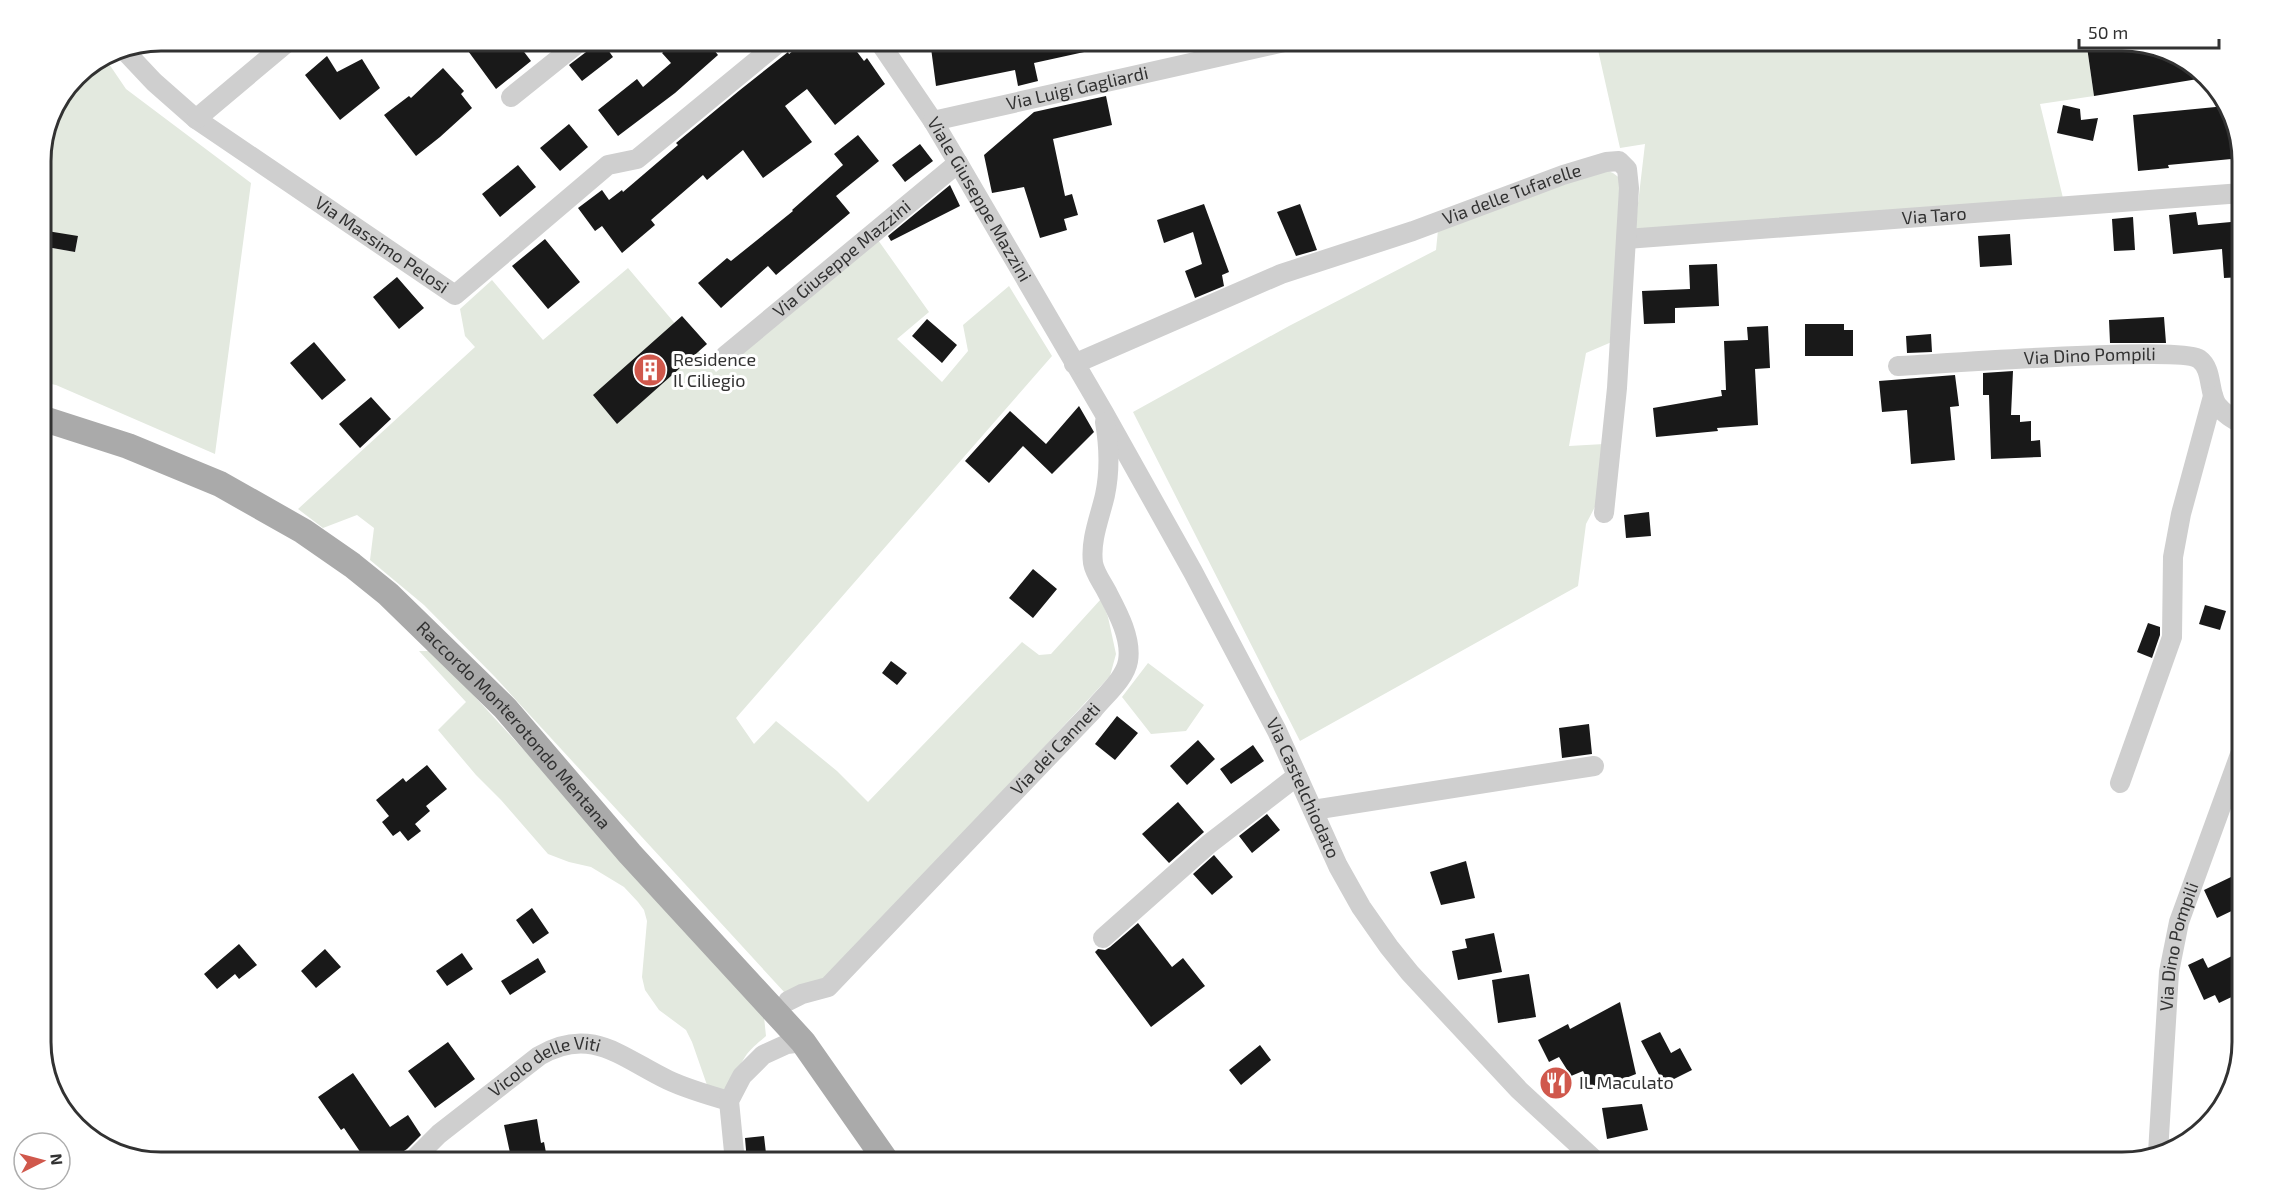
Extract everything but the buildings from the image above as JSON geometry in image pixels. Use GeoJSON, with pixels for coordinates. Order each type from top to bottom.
{"type":"FeatureCollection","features":[{"type":"Feature","properties":{"kind":"main road","name":"Raccordo Monterotondo Mentana"},"geometry":{"type":"LineString","coordinates":[[51,421],[137,449],[220,484],[293,525],[352,565],[388,594],[505,708],[630,854],[803,1042],[880,1152]]}},
{"type":"Feature","properties":{"kind":"street"},"geometry":{"type":"LineString","coordinates":[[196,119],[277,51]]}},
{"type":"Feature","properties":{"kind":"street"},"geometry":{"type":"LineString","coordinates":[[511,97],[568,51]]}},
{"type":"Feature","properties":{"kind":"street","name":"Via Massimo Pelosi"},"geometry":{"type":"LineString","coordinates":[[130,56],[154,82],[196,119],[455,295],[608,165],[637,159],[769,51]]}},
{"type":"Feature","properties":{"kind":"street","name":"Viale Giuseppe Mazzini"},"geometry":{"type":"LineString","coordinates":[[885,51],[933,121],[1074,364]]}},
{"type":"Feature","properties":{"kind":"street","name":"Via Luigi Gagliardi"},"geometry":{"type":"LineString","coordinates":[[933,121],[1244,51]]}},
{"type":"Feature","properties":{"kind":"street","name":"Via delle Tufarelle"},"geometry":{"type":"LineString","coordinates":[[1074,364],[1281,274],[1413,231],[1553,178],[1606,162],[1619,162],[1624,164],[1628,173],[1626,239],[1617,388],[1604,513]]}},
{"type":"Feature","properties":{"kind":"street","name":"Via Giuseppe Mazzini"},"geometry":{"type":"LineString","coordinates":[[725,356],[958,163]]}},
{"type":"Feature","properties":{"kind":"street","name":"Via Taro"},"geometry":{"type":"LineString","coordinates":[[1626,239],[2232,194]]}},
{"type":"Feature","properties":{"kind":"street","name":"Via Dino Pompili"},"geometry":{"type":"LineString","coordinates":[[1898,366],[2131,355],[2189,356],[2199,359],[2204,364],[2213,396],[2222,411],[2232,418]]}},
{"type":"Feature","properties":{"kind":"street","name":"Via Castelchiodato"},"geometry":{"type":"LineString","coordinates":[[1074,364],[1194,572],[1277,731],[1353,893],[1402,963],[1519,1090],[1586,1152]]}},
{"type":"Feature","properties":{"kind":"street"},"geometry":{"type":"LineString","coordinates":[[2120,783],[2172,637],[2173,557],[2181,514],[2213,396]]}},
{"type":"Feature","properties":{"kind":"street","name":"Via dei Canneti"},"geometry":{"type":"LineString","coordinates":[[788,1001],[802,994],[828,987],[1093,710],[1124,671],[1128,661],[1126,640],[1113,604],[1098,576],[1093,557],[1093,545],[1106,493],[1108,473],[1108,441],[1104,413]]}},
{"type":"Feature","properties":{"kind":"street"},"geometry":{"type":"LineString","coordinates":[[1313,810],[1594,766]]}},
{"type":"Feature","properties":{"kind":"street"},"geometry":{"type":"LineString","coordinates":[[1103,938],[1209,844],[1297,776]]}},
{"type":"Feature","properties":{"kind":"street","name":"Via Dino Pompili"},"geometry":{"type":"LineString","coordinates":[[2158,1146],[2169,972],[2173,946],[2181,913],[2232,776]]}},
{"type":"Feature","properties":{"kind":"street","name":"Vicolo delle Viti"},"geometry":{"type":"LineString","coordinates":[[421,1152],[439,1134],[540,1056],[552,1049],[574,1043],[590,1042],[609,1048],[686,1088],[729,1101]]}},
{"type":"Feature","properties":{"kind":"street"},"geometry":{"type":"LineString","coordinates":[[734,1152],[729,1101],[742,1076],[756,1060],[779,1047],[803,1042]]}},
{"type":"Feature","properties":{"kind":"shaded area"},"geometry":{"type":"Polygon","coordinates":[[[1598,51],[2087,51],[2094,96],[2040,104],[2063,198],[1635,229],[1645,144],[1620,148],[1598,51]]]}},
{"type":"Feature","properties":{"kind":"shaded area"},"geometry":{"type":"Polygon","coordinates":[[[109,64],[126,89],[251,183],[215,454],[51,384],[51,248],[75,252],[78,237],[51,232],[52,147],[62,112],[74,94],[83,83],[109,64]]]}},
{"type":"Feature","properties":{"kind":"shaded area"},"geometry":{"type":"Polygon","coordinates":[[[1605,170],[1621,179],[1614,341],[1586,353],[1569,446],[1604,444],[1597,503],[1586,524],[1578,586],[1300,741],[1133,412],[1289,326],[1436,250],[1438,230],[1605,170]]]}},
{"type":"Feature","properties":{"kind":"shaded area"},"geometry":{"type":"Polygon","coordinates":[[[878,240],[929,312],[897,339],[942,382],[968,351],[963,325],[1009,286],[1052,356],[736,718],[754,744],[776,721],[837,771],[868,802],[1022,642],[1039,655],[1051,654],[1101,599],[1108,617],[1116,654],[1110,676],[823,985],[785,993],[495,677],[424,605],[370,560],[374,528],[357,515],[323,528],[298,509],[475,347],[465,336],[460,309],[492,280],[543,340],[628,268],[716,372],[878,240]]]}},
{"type":"Feature","properties":{"kind":"shaded area"},"geometry":{"type":"Polygon","coordinates":[[[419,651],[433,651],[756,1003],[764,1017],[766,1036],[747,1054],[732,1081],[724,1089],[719,1091],[707,1085],[686,1030],[659,1010],[645,990],[642,977],[647,921],[644,910],[624,887],[591,867],[548,854],[476,775],[438,730],[466,702],[419,651]]]}},
{"type":"Feature","properties":{"kind":"shaded area"},"geometry":{"type":"Polygon","coordinates":[[[1148,663],[1204,705],[1186,731],[1151,734],[1122,697],[1148,663]]]}},
{"type":"Feature","properties":{"kind":"place","name":"Residence Il Ciliegio"},"geometry":{"type":"Point","coordinates":[650,370]}},
{"type":"Feature","properties":{"kind":"place","name":"IL Maculato"},"geometry":{"type":"Point","coordinates":[1556,1083]}}]}
